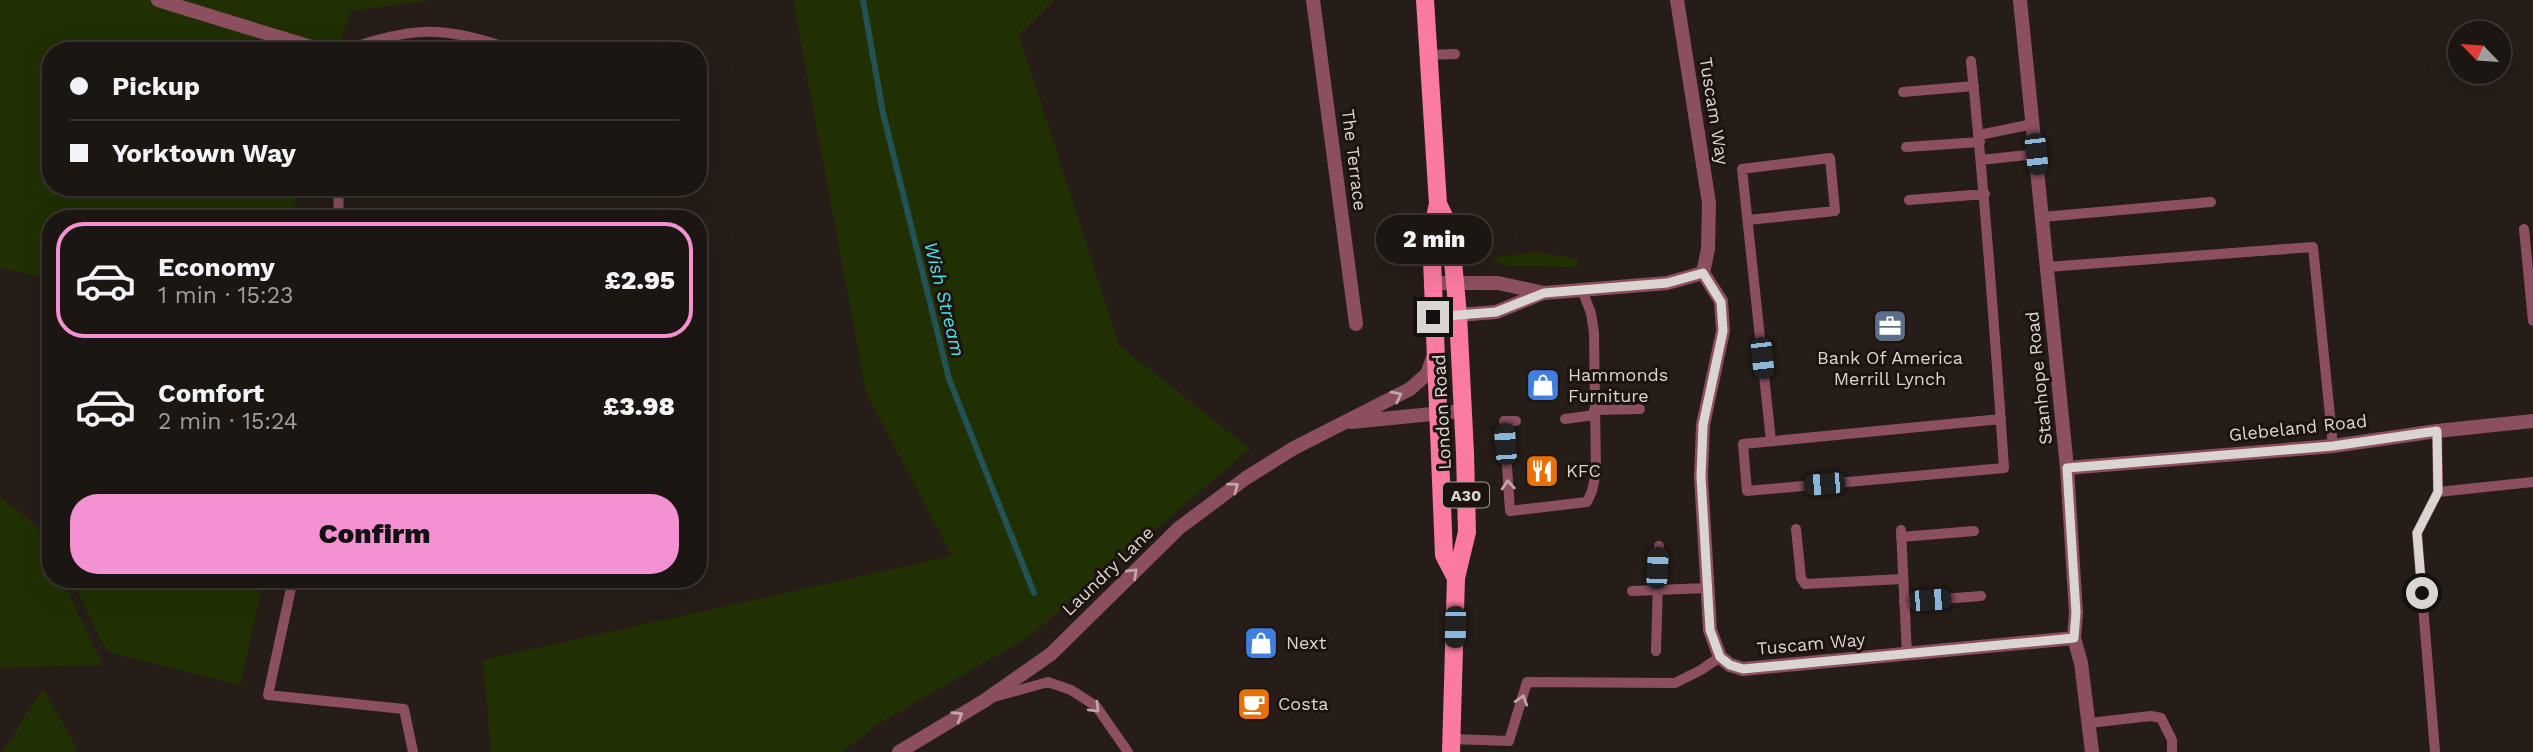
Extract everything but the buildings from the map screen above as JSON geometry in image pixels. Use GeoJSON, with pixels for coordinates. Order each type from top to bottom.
{"type":"FeatureCollection","features":[{"type":"Feature","properties":{"kind":"main road","name":"London Road"},"geometry":{"type":"LineString","coordinates":[[1425,0],[1438,204],[1430,236],[1444,555],[1456,578]]}},
{"type":"Feature","properties":{"kind":"main road","name":"London Road"},"geometry":{"type":"LineString","coordinates":[[1438,204],[1450,229],[1458,315],[1467,532],[1456,578],[1452,745]]}},
{"type":"Feature","properties":{"kind":"street"},"geometry":{"type":"LineString","coordinates":[[158,0],[295,42]]}},
{"type":"Feature","properties":{"kind":"street","name":"The Terrace"},"geometry":{"type":"LineString","coordinates":[[1313,0],[1356,324]]}},
{"type":"Feature","properties":{"kind":"street","name":"Tuscam Way"},"geometry":{"type":"LineString","coordinates":[[1676,0],[1709,203],[1708,249],[1703,273]]}},
{"type":"Feature","properties":{"kind":"street","name":"Stanhope Road"},"geometry":{"type":"LineString","coordinates":[[2020,0],[2067,468],[2076,613],[2074,638],[2081,663],[2092,752]]}},
{"type":"Feature","properties":{"kind":"street"},"geometry":{"type":"LineString","coordinates":[[1431,283],[1498,283],[1544,293],[1667,283],[1703,273],[1721,302],[1723,331],[1703,425],[1701,477],[1710,630],[1720,657]]}},
{"type":"Feature","properties":{"kind":"street"},"geometry":{"type":"LineString","coordinates":[[1433,317],[1496,312],[1544,293]]}},
{"type":"Feature","properties":{"kind":"street","name":"Laundry Lane"},"geometry":{"type":"LineString","coordinates":[[900,752],[984,701],[1051,654],[1179,528],[1246,478],[1294,448],[1410,389],[1427,374],[1434,355]]}},
{"type":"Feature","properties":{"kind":"street","name":"Laundry Lane"},"geometry":{"type":"LineString","coordinates":[[1346,422],[1462,411]]}},
{"type":"Feature","properties":{"kind":"street","name":"Glebeland Road"},"geometry":{"type":"LineString","coordinates":[[2067,468],[2333,446],[2533,421]]}},
{"type":"Feature","properties":{"kind":"street","name":"Tuscam Way"},"geometry":{"type":"LineString","coordinates":[[1720,657],[1730,665],[1743,669],[2074,638]]}},
{"type":"Feature","properties":{"kind":"lane"},"geometry":{"type":"LineString","coordinates":[[368,42],[407,33],[442,31],[489,42]]}},
{"type":"Feature","properties":{"kind":"lane"},"geometry":{"type":"LineString","coordinates":[[1428,55],[1455,54]]}},
{"type":"Feature","properties":{"kind":"lane"},"geometry":{"type":"LineString","coordinates":[[1972,61],[1985,194],[2001,419],[2004,468],[1747,491],[1743,444],[2001,419]]}},
{"type":"Feature","properties":{"kind":"lane"},"geometry":{"type":"LineString","coordinates":[[1903,92],[1974,86]]}},
{"type":"Feature","properties":{"kind":"lane"},"geometry":{"type":"LineString","coordinates":[[1906,147],[1979,138],[2033,124]]}},
{"type":"Feature","properties":{"kind":"lane"},"geometry":{"type":"LineString","coordinates":[[1981,160],[2036,154]]}},
{"type":"Feature","properties":{"kind":"lane"},"geometry":{"type":"LineString","coordinates":[[1748,220],[1835,211],[1830,158],[1742,169],[1771,441]]}},
{"type":"Feature","properties":{"kind":"lane"},"geometry":{"type":"LineString","coordinates":[[1909,200],[1985,194]]}},
{"type":"Feature","properties":{"kind":"lane"},"geometry":{"type":"LineString","coordinates":[[2042,217],[2211,202]]}},
{"type":"Feature","properties":{"kind":"lane"},"geometry":{"type":"LineString","coordinates":[[2524,229],[2533,321]]}},
{"type":"Feature","properties":{"kind":"lane"},"geometry":{"type":"LineString","coordinates":[[2047,267],[2314,247],[2333,446]]}},
{"type":"Feature","properties":{"kind":"lane"},"geometry":{"type":"LineString","coordinates":[[1516,421],[1504,421],[1510,511],[1587,502],[1596,473],[1594,333],[1591,313],[1582,290]]}},
{"type":"Feature","properties":{"kind":"lane"},"geometry":{"type":"LineString","coordinates":[[1565,419],[1594,412],[1640,409]]}},
{"type":"Feature","properties":{"kind":"lane"},"geometry":{"type":"LineString","coordinates":[[2435,752],[2417,533],[2438,492],[2437,431]]}},
{"type":"Feature","properties":{"kind":"lane"},"geometry":{"type":"LineString","coordinates":[[2438,492],[2533,482]]}},
{"type":"Feature","properties":{"kind":"lane"},"geometry":{"type":"LineString","coordinates":[[1796,529],[1801,578],[1805,584],[1902,579]]}},
{"type":"Feature","properties":{"kind":"lane"},"geometry":{"type":"LineString","coordinates":[[1907,655],[1901,534],[1974,531]]}},
{"type":"Feature","properties":{"kind":"lane"},"geometry":{"type":"LineString","coordinates":[[1656,651],[1658,546]]}},
{"type":"Feature","properties":{"kind":"lane"},"geometry":{"type":"LineString","coordinates":[[291,588],[268,695],[404,709],[413,752]]}},
{"type":"Feature","properties":{"kind":"lane"},"geometry":{"type":"LineString","coordinates":[[1633,591],[1707,589]]}},
{"type":"Feature","properties":{"kind":"lane"},"geometry":{"type":"LineString","coordinates":[[1904,602],[1981,596]]}},
{"type":"Feature","properties":{"kind":"lane"},"geometry":{"type":"LineString","coordinates":[[1452,745],[1509,741],[1527,682],[1675,683],[1702,670],[1720,657]]}},
{"type":"Feature","properties":{"kind":"lane"},"geometry":{"type":"LineString","coordinates":[[984,701],[1048,682],[1071,690],[1096,706],[1128,752]]}},
{"type":"Feature","properties":{"kind":"lane"},"geometry":{"type":"LineString","coordinates":[[2089,723],[2151,716],[2161,718],[2172,740],[2172,752]]}},
{"type":"Feature","properties":{"kind":"green space"},"geometry":{"type":"Polygon","coordinates":[[[0,0],[433,0],[350,11],[341,42],[42,42],[42,196],[297,196],[294,210],[42,210],[42,276],[0,268],[0,0]]]}},
{"type":"Feature","properties":{"kind":"green space"},"geometry":{"type":"Polygon","coordinates":[[[793,0],[1054,0],[1019,35],[1119,345],[1250,449],[1030,636],[877,725],[842,752],[491,752],[483,660],[952,556],[866,392],[793,0]]]}},
{"type":"Feature","properties":{"kind":"green space"},"geometry":{"type":"Polygon","coordinates":[[[1538,252],[1578,259],[1578,267],[1508,266],[1489,258],[1538,252]]]}},
{"type":"Feature","properties":{"kind":"green space"},"geometry":{"type":"Polygon","coordinates":[[[0,497],[39,530],[42,535],[42,588],[66,588],[103,665],[0,668],[0,497]]]}},
{"type":"Feature","properties":{"kind":"green space"},"geometry":{"type":"Polygon","coordinates":[[[76,588],[262,588],[240,685],[111,653],[102,644],[76,588]]]}},
{"type":"Feature","properties":{"kind":"green space"},"geometry":{"type":"Polygon","coordinates":[[[43,689],[79,752],[2,752],[43,689]]]}},
{"type":"Feature","properties":{"kind":"waterway","name":"Wish Stream"},"geometry":{"type":"LineString","coordinates":[[863,0],[883,113],[949,379],[1034,593]]}},
{"type":"Feature","properties":{"kind":"place","name":"Bank Of America Merrill Lynch"},"geometry":{"type":"Point","coordinates":[1890,326]}},
{"type":"Feature","properties":{"kind":"place","name":"Hammonds Furniture"},"geometry":{"type":"Point","coordinates":[1543,385]}},
{"type":"Feature","properties":{"kind":"place","name":"KFC"},"geometry":{"type":"Point","coordinates":[1542,471]}},
{"type":"Feature","properties":{"kind":"place","name":"Next"},"geometry":{"type":"Point","coordinates":[1261,643]}},
{"type":"Feature","properties":{"kind":"place","name":"Costa"},"geometry":{"type":"Point","coordinates":[1254,704]}},
{"type":"Feature","properties":{"kind":"route"},"geometry":{"type":"LineString","coordinates":[[1433,317],[1496,312],[1544,293],[1667,283],[1703,273],[1721,302],[1723,331],[1703,425],[1701,477],[1710,630],[1720,657],[1730,665],[1743,669],[2074,638],[2076,613],[2067,468],[2333,446],[2437,431],[2438,492],[2417,533],[2422,593]]}}]}
